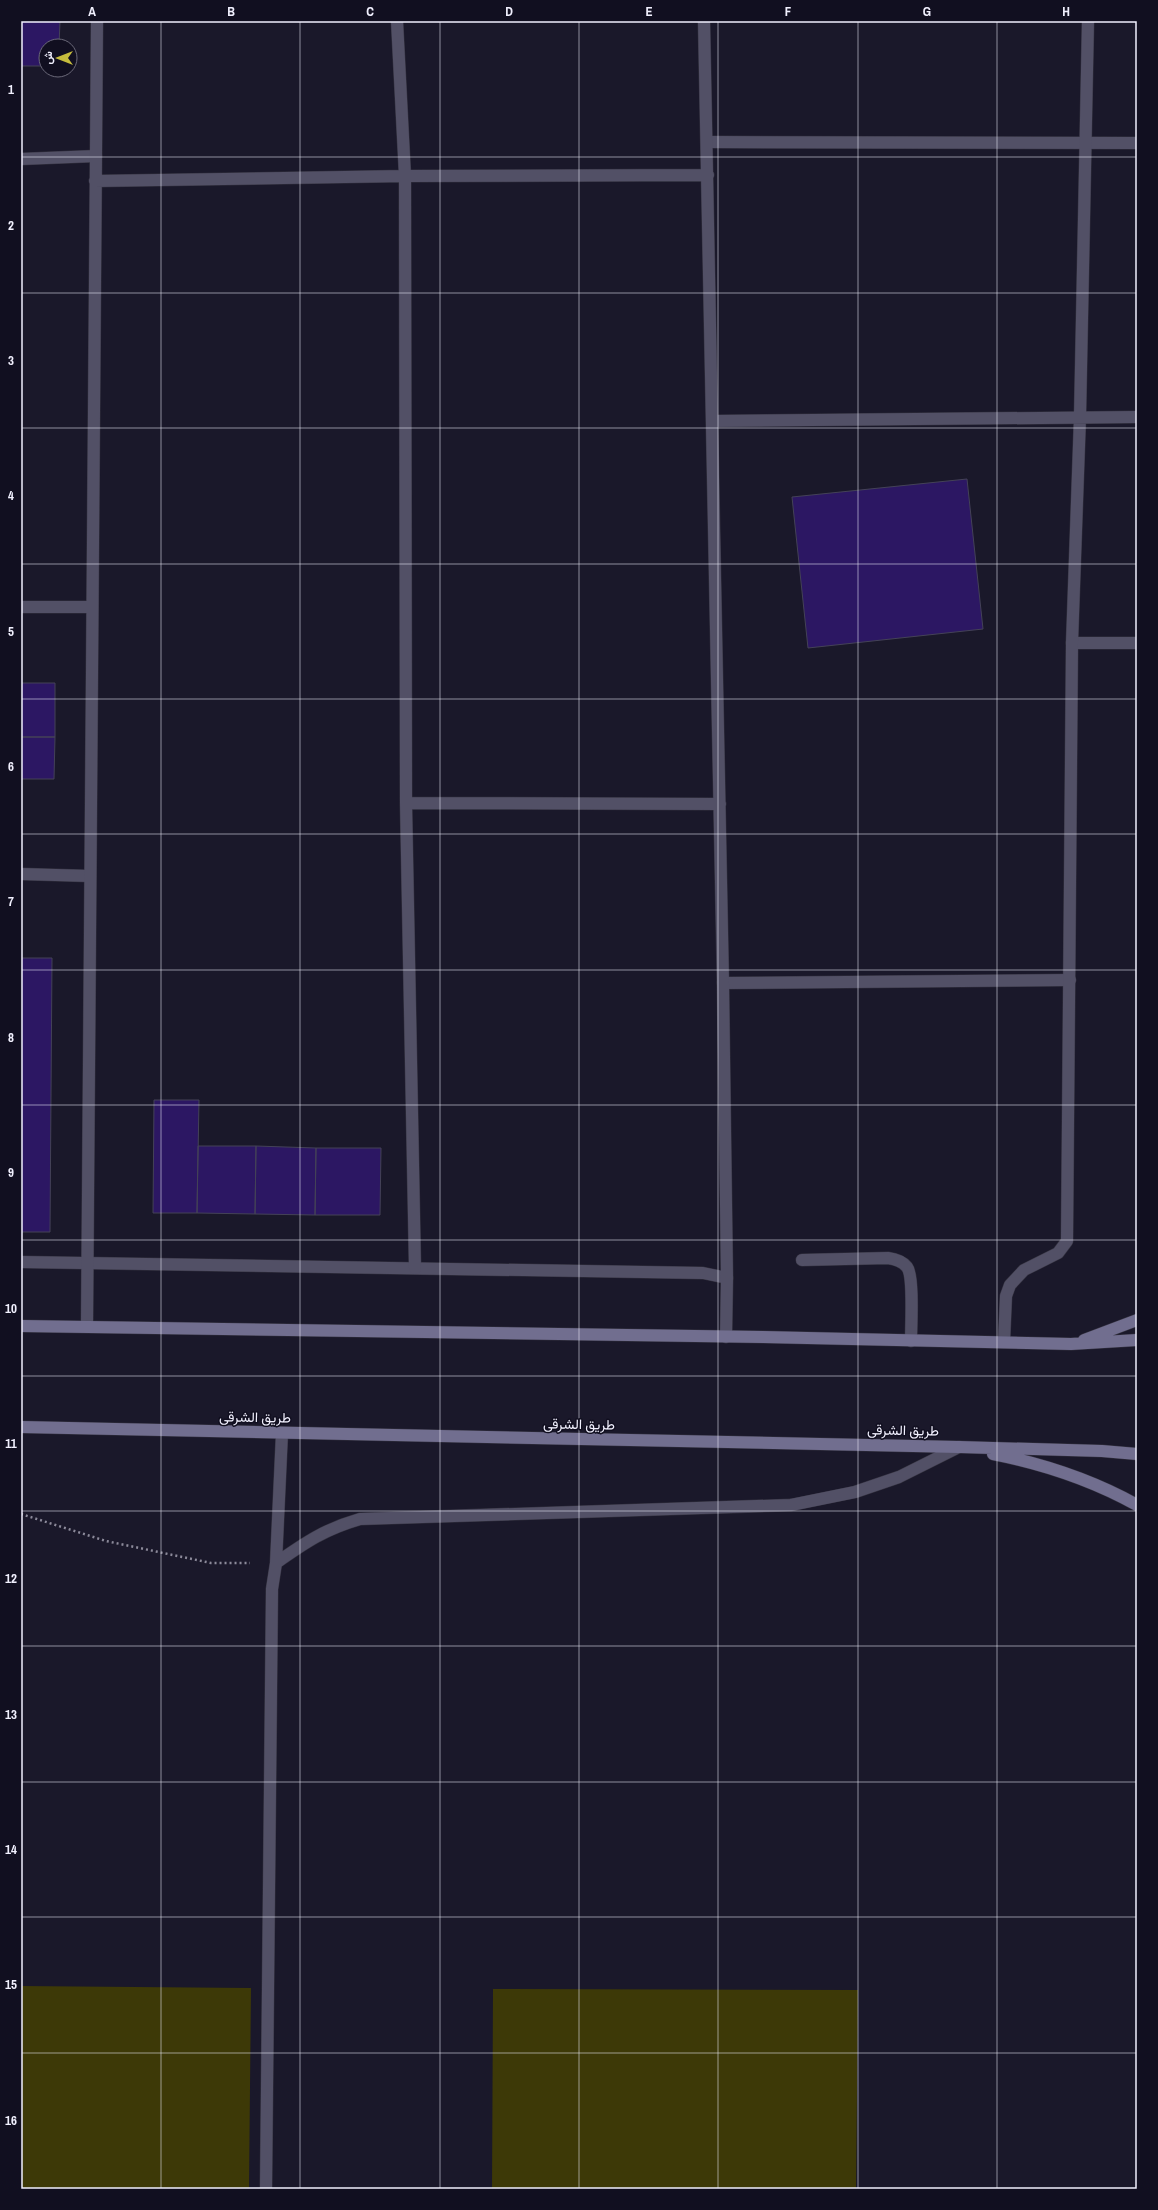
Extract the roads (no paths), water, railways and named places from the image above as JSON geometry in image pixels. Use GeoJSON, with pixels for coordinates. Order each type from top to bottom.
{"type":"FeatureCollection","features":[{"type":"Feature","properties":{"kind":"main road"},"geometry":{"type":"LineString","coordinates":[[1071,1344],[1137,1320]]}},
{"type":"Feature","properties":{"kind":"main road"},"geometry":{"type":"LineString","coordinates":[[21,1326],[1071,1344],[1137,1340]]}},
{"type":"Feature","properties":{"kind":"main road","name":"طريق الشرقى"},"geometry":{"type":"LineString","coordinates":[[21,1427],[959,1447],[1102,1451],[1137,1454]]}},
{"type":"Feature","properties":{"kind":"main road"},"geometry":{"type":"LineString","coordinates":[[959,1447],[1034,1462],[1107,1488],[1137,1505]]}},
{"type":"Feature","properties":{"kind":"street"},"geometry":{"type":"LineString","coordinates":[[87,1326],[97,21]]}},
{"type":"Feature","properties":{"kind":"street"},"geometry":{"type":"LineString","coordinates":[[398,21],[405,176],[406,803],[415,1268]]}},
{"type":"Feature","properties":{"kind":"street"},"geometry":{"type":"LineString","coordinates":[[704,21],[708,142],[723,983],[727,1278],[726,1337]]}},
{"type":"Feature","properties":{"kind":"street"},"geometry":{"type":"LineString","coordinates":[[1004,1342],[1006,1296],[1010,1286],[1024,1270],[1058,1253],[1067,1241],[1072,642],[1080,417],[1087,143],[1088,21]]}},
{"type":"Feature","properties":{"kind":"street"},"geometry":{"type":"LineString","coordinates":[[708,142],[1137,143]]}},
{"type":"Feature","properties":{"kind":"street"},"geometry":{"type":"LineString","coordinates":[[21,158],[96,156]]}},
{"type":"Feature","properties":{"kind":"street"},"geometry":{"type":"LineString","coordinates":[[95,181],[405,176],[708,175]]}},
{"type":"Feature","properties":{"kind":"street"},"geometry":{"type":"LineString","coordinates":[[712,421],[1137,417]]}},
{"type":"Feature","properties":{"kind":"street"},"geometry":{"type":"LineString","coordinates":[[21,606],[92,607]]}},
{"type":"Feature","properties":{"kind":"street"},"geometry":{"type":"LineString","coordinates":[[1072,642],[1137,643]]}},
{"type":"Feature","properties":{"kind":"street"},"geometry":{"type":"LineString","coordinates":[[406,803],[720,804]]}},
{"type":"Feature","properties":{"kind":"street"},"geometry":{"type":"LineString","coordinates":[[21,874],[90,876]]}},
{"type":"Feature","properties":{"kind":"street"},"geometry":{"type":"LineString","coordinates":[[723,983],[1070,980]]}},
{"type":"Feature","properties":{"kind":"street"},"geometry":{"type":"LineString","coordinates":[[802,1260],[888,1258],[898,1260],[907,1266],[911,1277],[911,1341]]}},
{"type":"Feature","properties":{"kind":"street"},"geometry":{"type":"LineString","coordinates":[[21,1262],[703,1273],[727,1278]]}},
{"type":"Feature","properties":{"kind":"street"},"geometry":{"type":"LineString","coordinates":[[266,2189],[272,1589],[276,1563],[282,1433]]}},
{"type":"Feature","properties":{"kind":"street"},"geometry":{"type":"LineString","coordinates":[[276,1563],[308,1541],[334,1526],[360,1519],[791,1505],[855,1492],[899,1477],[959,1447]]}}]}
